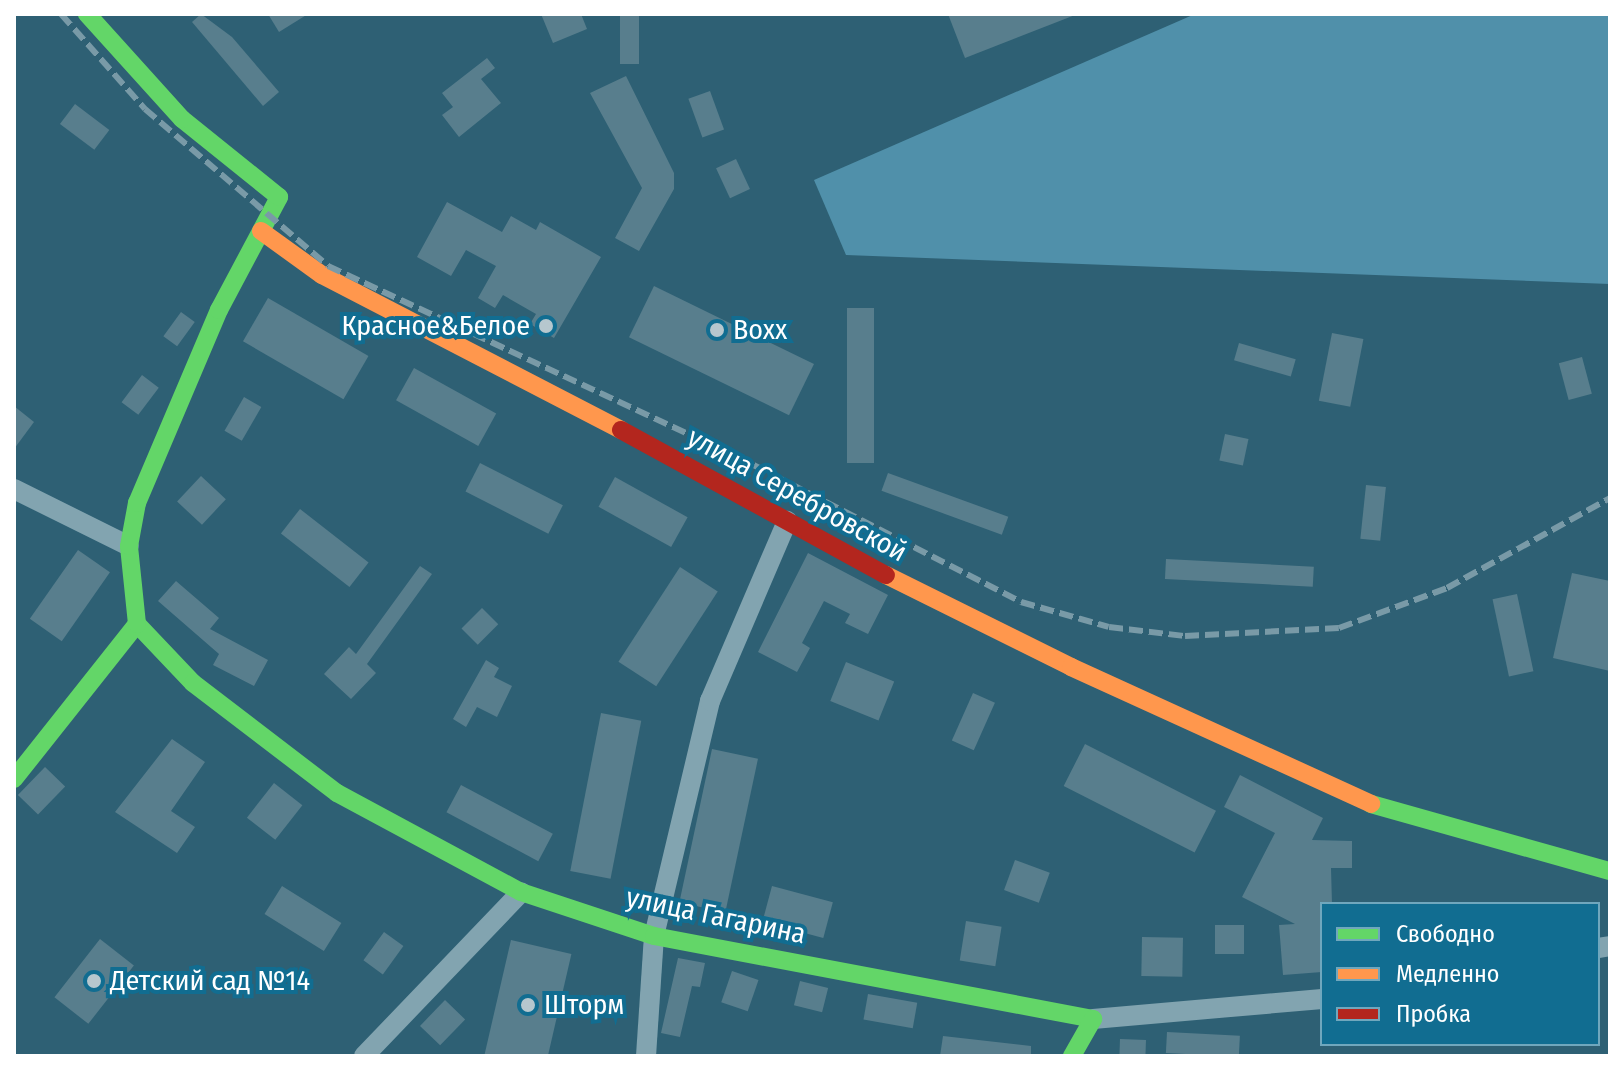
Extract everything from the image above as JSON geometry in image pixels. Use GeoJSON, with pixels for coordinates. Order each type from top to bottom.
{"type":"FeatureCollection","features":[{"type":"Feature","properties":{"kind":"street"},"geometry":{"type":"LineString","coordinates":[[14,779],[137,624],[129,546],[148,471],[219,310],[279,197],[182,119],[87,14]]}},
{"type":"Feature","properties":{"kind":"street","name":"улица Серебровской"},"geometry":{"type":"LineString","coordinates":[[261,231],[322,275],[546,389],[945,607],[1351,797],[1438,828],[1610,871]]}},
{"type":"Feature","properties":{"kind":"street"},"geometry":{"type":"LineString","coordinates":[[14,489],[129,546]]}},
{"type":"Feature","properties":{"kind":"street"},"geometry":{"type":"LineString","coordinates":[[646,1056],[654,936],[710,701],[787,521]]}},
{"type":"Feature","properties":{"kind":"street","name":"улица Гагарина"},"geometry":{"type":"LineString","coordinates":[[137,624],[193,683],[337,793],[521,892],[654,936],[1093,1019],[1320,999]]}},
{"type":"Feature","properties":{"kind":"street"},"geometry":{"type":"LineString","coordinates":[[364,1056],[521,892]]}},
{"type":"Feature","properties":{"kind":"street"},"geometry":{"type":"LineString","coordinates":[[1072,1056],[1093,1019]]}},
{"type":"Feature","properties":{"kind":"water"},"geometry":{"type":"Polygon","coordinates":[[[1195,14],[1610,14],[1610,284],[846,255],[814,180],[1195,14]]]}},
{"type":"Feature","properties":{"kind":"building"},"geometry":{"type":"Polygon","coordinates":[[[201,14],[232,37],[279,92],[263,106],[192,22],[201,14]]]}},
{"type":"Feature","properties":{"kind":"building"},"geometry":{"type":"Polygon","coordinates":[[[268,14],[308,14],[279,32],[268,14]]]}},
{"type":"Feature","properties":{"kind":"building"},"geometry":{"type":"Polygon","coordinates":[[[541,14],[581,14],[587,29],[553,43],[541,14]]]}},
{"type":"Feature","properties":{"kind":"building"},"geometry":{"type":"Polygon","coordinates":[[[620,14],[639,14],[639,64],[620,64],[620,14]]]}},
{"type":"Feature","properties":{"kind":"building"},"geometry":{"type":"Polygon","coordinates":[[[948,14],[1075,14],[1075,15],[965,58],[948,14]]]}},
{"type":"Feature","properties":{"kind":"building"},"geometry":{"type":"Polygon","coordinates":[[[487,58],[495,68],[481,79],[501,103],[459,137],[442,115],[453,107],[442,93],[487,58]]]}},
{"type":"Feature","properties":{"kind":"building"},"geometry":{"type":"Polygon","coordinates":[[[626,76],[674,173],[674,189],[639,251],[615,238],[642,188],[590,93],[626,76]]]}},
{"type":"Feature","properties":{"kind":"building"},"geometry":{"type":"Polygon","coordinates":[[[710,91],[724,130],[702,137],[688,99],[710,91]]]}},
{"type":"Feature","properties":{"kind":"building"},"geometry":{"type":"Polygon","coordinates":[[[75,104],[109,130],[94,150],[60,124],[75,104]]]}},
{"type":"Feature","properties":{"kind":"building"},"geometry":{"type":"Polygon","coordinates":[[[736,159],[750,189],[730,198],[716,168],[736,159]]]}},
{"type":"Feature","properties":{"kind":"building"},"geometry":{"type":"Polygon","coordinates":[[[447,202],[502,232],[511,216],[536,230],[540,222],[601,257],[554,338],[530,324],[536,314],[503,295],[495,308],[478,298],[496,266],[466,250],[451,276],[417,257],[447,202]]]}},
{"type":"Feature","properties":{"kind":"building"},"geometry":{"type":"Polygon","coordinates":[[[654,286],[814,364],[789,415],[629,337],[654,286]]]}},
{"type":"Feature","properties":{"kind":"building"},"geometry":{"type":"Polygon","coordinates":[[[268,298],[368,356],[343,399],[243,341],[268,298]]]}},
{"type":"Feature","properties":{"kind":"building"},"geometry":{"type":"Polygon","coordinates":[[[847,308],[874,308],[874,463],[847,463],[847,308]]]}},
{"type":"Feature","properties":{"kind":"building"},"geometry":{"type":"Polygon","coordinates":[[[181,312],[195,322],[177,346],[163,336],[181,312]]]}},
{"type":"Feature","properties":{"kind":"building"},"geometry":{"type":"Polygon","coordinates":[[[1332,333],[1363,339],[1350,407],[1319,401],[1332,333]]]}},
{"type":"Feature","properties":{"kind":"building"},"geometry":{"type":"Polygon","coordinates":[[[1239,343],[1296,359],[1291,377],[1234,360],[1239,343]]]}},
{"type":"Feature","properties":{"kind":"building"},"geometry":{"type":"Polygon","coordinates":[[[1582,357],[1592,394],[1569,400],[1559,363],[1582,357]]]}},
{"type":"Feature","properties":{"kind":"building"},"geometry":{"type":"Polygon","coordinates":[[[414,368],[496,414],[478,446],[396,400],[414,368]]]}},
{"type":"Feature","properties":{"kind":"building"},"geometry":{"type":"Polygon","coordinates":[[[142,375],[159,388],[138,415],[122,402],[142,375]]]}},
{"type":"Feature","properties":{"kind":"building"},"geometry":{"type":"Polygon","coordinates":[[[244,397],[261,407],[242,441],[224,431],[244,397]]]}},
{"type":"Feature","properties":{"kind":"building"},"geometry":{"type":"Polygon","coordinates":[[[14,406],[34,422],[14,449],[14,406]]]}},
{"type":"Feature","properties":{"kind":"building"},"geometry":{"type":"Polygon","coordinates":[[[1225,434],[1248,439],[1243,465],[1219,460],[1225,434]]]}},
{"type":"Feature","properties":{"kind":"building"},"geometry":{"type":"Polygon","coordinates":[[[480,463],[563,505],[548,534],[465,492],[480,463]]]}},
{"type":"Feature","properties":{"kind":"building"},"geometry":{"type":"Polygon","coordinates":[[[888,473],[1008,517],[1002,535],[882,491],[888,473]]]}},
{"type":"Feature","properties":{"kind":"building"},"geometry":{"type":"Polygon","coordinates":[[[201,476],[226,499],[202,525],[177,502],[201,476]]]}},
{"type":"Feature","properties":{"kind":"building"},"geometry":{"type":"Polygon","coordinates":[[[615,477],[688,517],[671,547],[599,507],[615,477]]]}},
{"type":"Feature","properties":{"kind":"building"},"geometry":{"type":"Polygon","coordinates":[[[1366,485],[1386,487],[1380,541],[1360,539],[1366,485]]]}},
{"type":"Feature","properties":{"kind":"building"},"geometry":{"type":"Polygon","coordinates":[[[300,509],[369,563],[349,587],[281,533],[300,509]]]}},
{"type":"Feature","properties":{"kind":"building"},"geometry":{"type":"Polygon","coordinates":[[[78,550],[110,572],[62,641],[30,619],[78,550]]]}},
{"type":"Feature","properties":{"kind":"building"},"geometry":{"type":"Polygon","coordinates":[[[808,553],[888,595],[868,634],[845,623],[850,614],[824,601],[802,643],[810,648],[797,672],[758,652],[808,553]]]}},
{"type":"Feature","properties":{"kind":"building"},"geometry":{"type":"Polygon","coordinates":[[[1166,559],[1314,567],[1313,587],[1165,579],[1166,559]]]}},
{"type":"Feature","properties":{"kind":"building"},"geometry":{"type":"Polygon","coordinates":[[[420,566],[432,574],[367,664],[376,673],[351,699],[324,674],[349,647],[356,654],[420,566]]]}},
{"type":"Feature","properties":{"kind":"building"},"geometry":{"type":"Polygon","coordinates":[[[680,567],[718,592],[656,686],[618,662],[680,567]]]}},
{"type":"Feature","properties":{"kind":"building"},"geometry":{"type":"Polygon","coordinates":[[[1572,573],[1610,581],[1610,671],[1553,658],[1572,573]]]}},
{"type":"Feature","properties":{"kind":"building"},"geometry":{"type":"Polygon","coordinates":[[[176,581],[219,618],[210,629],[268,660],[254,686],[213,665],[219,654],[158,601],[176,581]]]}},
{"type":"Feature","properties":{"kind":"building"},"geometry":{"type":"Polygon","coordinates":[[[1517,594],[1533,671],[1509,676],[1493,599],[1517,594]]]}},
{"type":"Feature","properties":{"kind":"building"},"geometry":{"type":"Polygon","coordinates":[[[482,608],[498,624],[478,645],[461,629],[482,608]]]}},
{"type":"Feature","properties":{"kind":"building"},"geometry":{"type":"Polygon","coordinates":[[[486,660],[499,668],[494,677],[512,686],[497,717],[477,707],[466,727],[453,719],[486,660]]]}},
{"type":"Feature","properties":{"kind":"building"},"geometry":{"type":"Polygon","coordinates":[[[846,662],[894,681],[878,720],[830,701],[846,662]]]}},
{"type":"Feature","properties":{"kind":"building"},"geometry":{"type":"Polygon","coordinates":[[[973,693],[995,703],[974,750],[952,741],[973,693]]]}},
{"type":"Feature","properties":{"kind":"building"},"geometry":{"type":"Polygon","coordinates":[[[601,713],[641,721],[611,879],[570,871],[601,713]]]}},
{"type":"Feature","properties":{"kind":"building"},"geometry":{"type":"Polygon","coordinates":[[[172,739],[205,762],[171,811],[195,827],[177,853],[115,812],[172,739]]]}},
{"type":"Feature","properties":{"kind":"building"},"geometry":{"type":"Polygon","coordinates":[[[1085,744],[1216,811],[1195,853],[1064,786],[1085,744]]]}},
{"type":"Feature","properties":{"kind":"building"},"geometry":{"type":"Polygon","coordinates":[[[712,749],[758,759],[725,912],[679,903],[712,749]]]}},
{"type":"Feature","properties":{"kind":"building"},"geometry":{"type":"Polygon","coordinates":[[[45,767],[65,786],[38,815],[18,795],[45,767]]]}},
{"type":"Feature","properties":{"kind":"building"},"geometry":{"type":"Polygon","coordinates":[[[1240,775],[1323,818],[1312,840],[1352,841],[1352,868],[1331,868],[1332,902],[1320,902],[1320,972],[1283,975],[1279,925],[1295,924],[1242,897],[1275,833],[1224,807],[1240,775]]]}},
{"type":"Feature","properties":{"kind":"building"},"geometry":{"type":"Polygon","coordinates":[[[274,783],[302,805],[275,840],[247,818],[274,783]]]}},
{"type":"Feature","properties":{"kind":"building"},"geometry":{"type":"Polygon","coordinates":[[[461,785],[553,834],[538,861],[446,812],[461,785]]]}},
{"type":"Feature","properties":{"kind":"building"},"geometry":{"type":"Polygon","coordinates":[[[1015,860],[1050,873],[1039,903],[1004,890],[1015,860]]]}},
{"type":"Feature","properties":{"kind":"building"},"geometry":{"type":"Polygon","coordinates":[[[282,886],[341,923],[324,951],[265,914],[282,886]]]}},
{"type":"Feature","properties":{"kind":"building"},"geometry":{"type":"Polygon","coordinates":[[[772,886],[833,902],[823,938],[762,922],[772,886]]]}},
{"type":"Feature","properties":{"kind":"building"},"geometry":{"type":"Polygon","coordinates":[[[966,921],[1002,927],[995,966],[960,961],[966,921]]]}},
{"type":"Feature","properties":{"kind":"building"},"geometry":{"type":"Polygon","coordinates":[[[1215,925],[1244,925],[1244,954],[1215,954],[1215,925]]]}},
{"type":"Feature","properties":{"kind":"building"},"geometry":{"type":"Polygon","coordinates":[[[384,932],[403,946],[383,974],[363,960],[384,932]]]}},
{"type":"Feature","properties":{"kind":"building"},"geometry":{"type":"Polygon","coordinates":[[[1142,937],[1183,938],[1182,977],[1141,976],[1142,937]]]}},
{"type":"Feature","properties":{"kind":"building","name":"Детский сад №14"},"geometry":{"type":"Polygon","coordinates":[[[100,939],[134,965],[88,1024],[54,997],[100,939]]]}},
{"type":"Feature","properties":{"kind":"building","name":"Шторм"},"geometry":{"type":"Polygon","coordinates":[[[511,940],[571,954],[548,1056],[484,1056],[511,940]]]}},
{"type":"Feature","properties":{"kind":"building"},"geometry":{"type":"Polygon","coordinates":[[[678,958],[705,963],[700,987],[692,986],[680,1037],[661,1033],[678,958]]]}},
{"type":"Feature","properties":{"kind":"building"},"geometry":{"type":"Polygon","coordinates":[[[732,971],[758,980],[748,1011],[721,1002],[732,971]]]}},
{"type":"Feature","properties":{"kind":"building"},"geometry":{"type":"Polygon","coordinates":[[[800,981],[828,988],[822,1012],[794,1005],[800,981]]]}},
{"type":"Feature","properties":{"kind":"building"},"geometry":{"type":"Polygon","coordinates":[[[868,994],[917,1003],[913,1028],[863,1020],[868,994]]]}},
{"type":"Feature","properties":{"kind":"building"},"geometry":{"type":"Polygon","coordinates":[[[445,1000],[465,1019],[440,1045],[420,1026],[445,1000]]]}},
{"type":"Feature","properties":{"kind":"building"},"geometry":{"type":"Polygon","coordinates":[[[1167,1032],[1240,1036],[1239,1056],[1166,1053],[1167,1032]]]}},
{"type":"Feature","properties":{"kind":"building"},"geometry":{"type":"Polygon","coordinates":[[[943,1036],[1031,1046],[1031,1056],[940,1056],[943,1036]]]}},
{"type":"Feature","properties":{"kind":"building"},"geometry":{"type":"Polygon","coordinates":[[[1120,1039],[1146,1040],[1145,1056],[1119,1056],[1120,1039]]]}},
{"type":"Feature","properties":{"kind":"railway"},"geometry":{"type":"LineString","coordinates":[[61,14],[145,109],[328,266],[736,456],[1021,602],[1109,627],[1185,636],[1339,628],[1447,588],[1610,498]]}},
{"type":"Feature","properties":{"kind":"traffic: fast"},"geometry":{"type":"LineString","coordinates":[[14,779],[137,624],[129,546],[137,503],[219,310],[279,197],[182,119],[87,14]]}},
{"type":"Feature","properties":{"kind":"traffic: fast"},"geometry":{"type":"LineString","coordinates":[[137,624],[193,683],[337,793],[521,892],[654,936],[1093,1019],[1072,1056]]}},
{"type":"Feature","properties":{"kind":"traffic: fast"},"geometry":{"type":"LineString","coordinates":[[1371,804],[1610,871]]}},
{"type":"Feature","properties":{"kind":"traffic: slow"},"geometry":{"type":"LineString","coordinates":[[261,231],[322,275],[621,430]]}},
{"type":"Feature","properties":{"kind":"traffic: slow"},"geometry":{"type":"LineString","coordinates":[[886,575],[1071,667],[1371,804]]}},
{"type":"Feature","properties":{"kind":"traffic: jam"},"geometry":{"type":"LineString","coordinates":[[621,430],[886,575]]}},
{"type":"Feature","properties":{"kind":"place","name":"Красное&Белое"},"geometry":{"type":"Point","coordinates":[546,326]}},
{"type":"Feature","properties":{"kind":"place","name":"Boxx"},"geometry":{"type":"Point","coordinates":[717,330]}},
{"type":"Feature","properties":{"kind":"place","name":"Детский сад №14"},"geometry":{"type":"Point","coordinates":[94,981]}},
{"type":"Feature","properties":{"kind":"place","name":"Шторм"},"geometry":{"type":"Point","coordinates":[528,1005]}}]}
